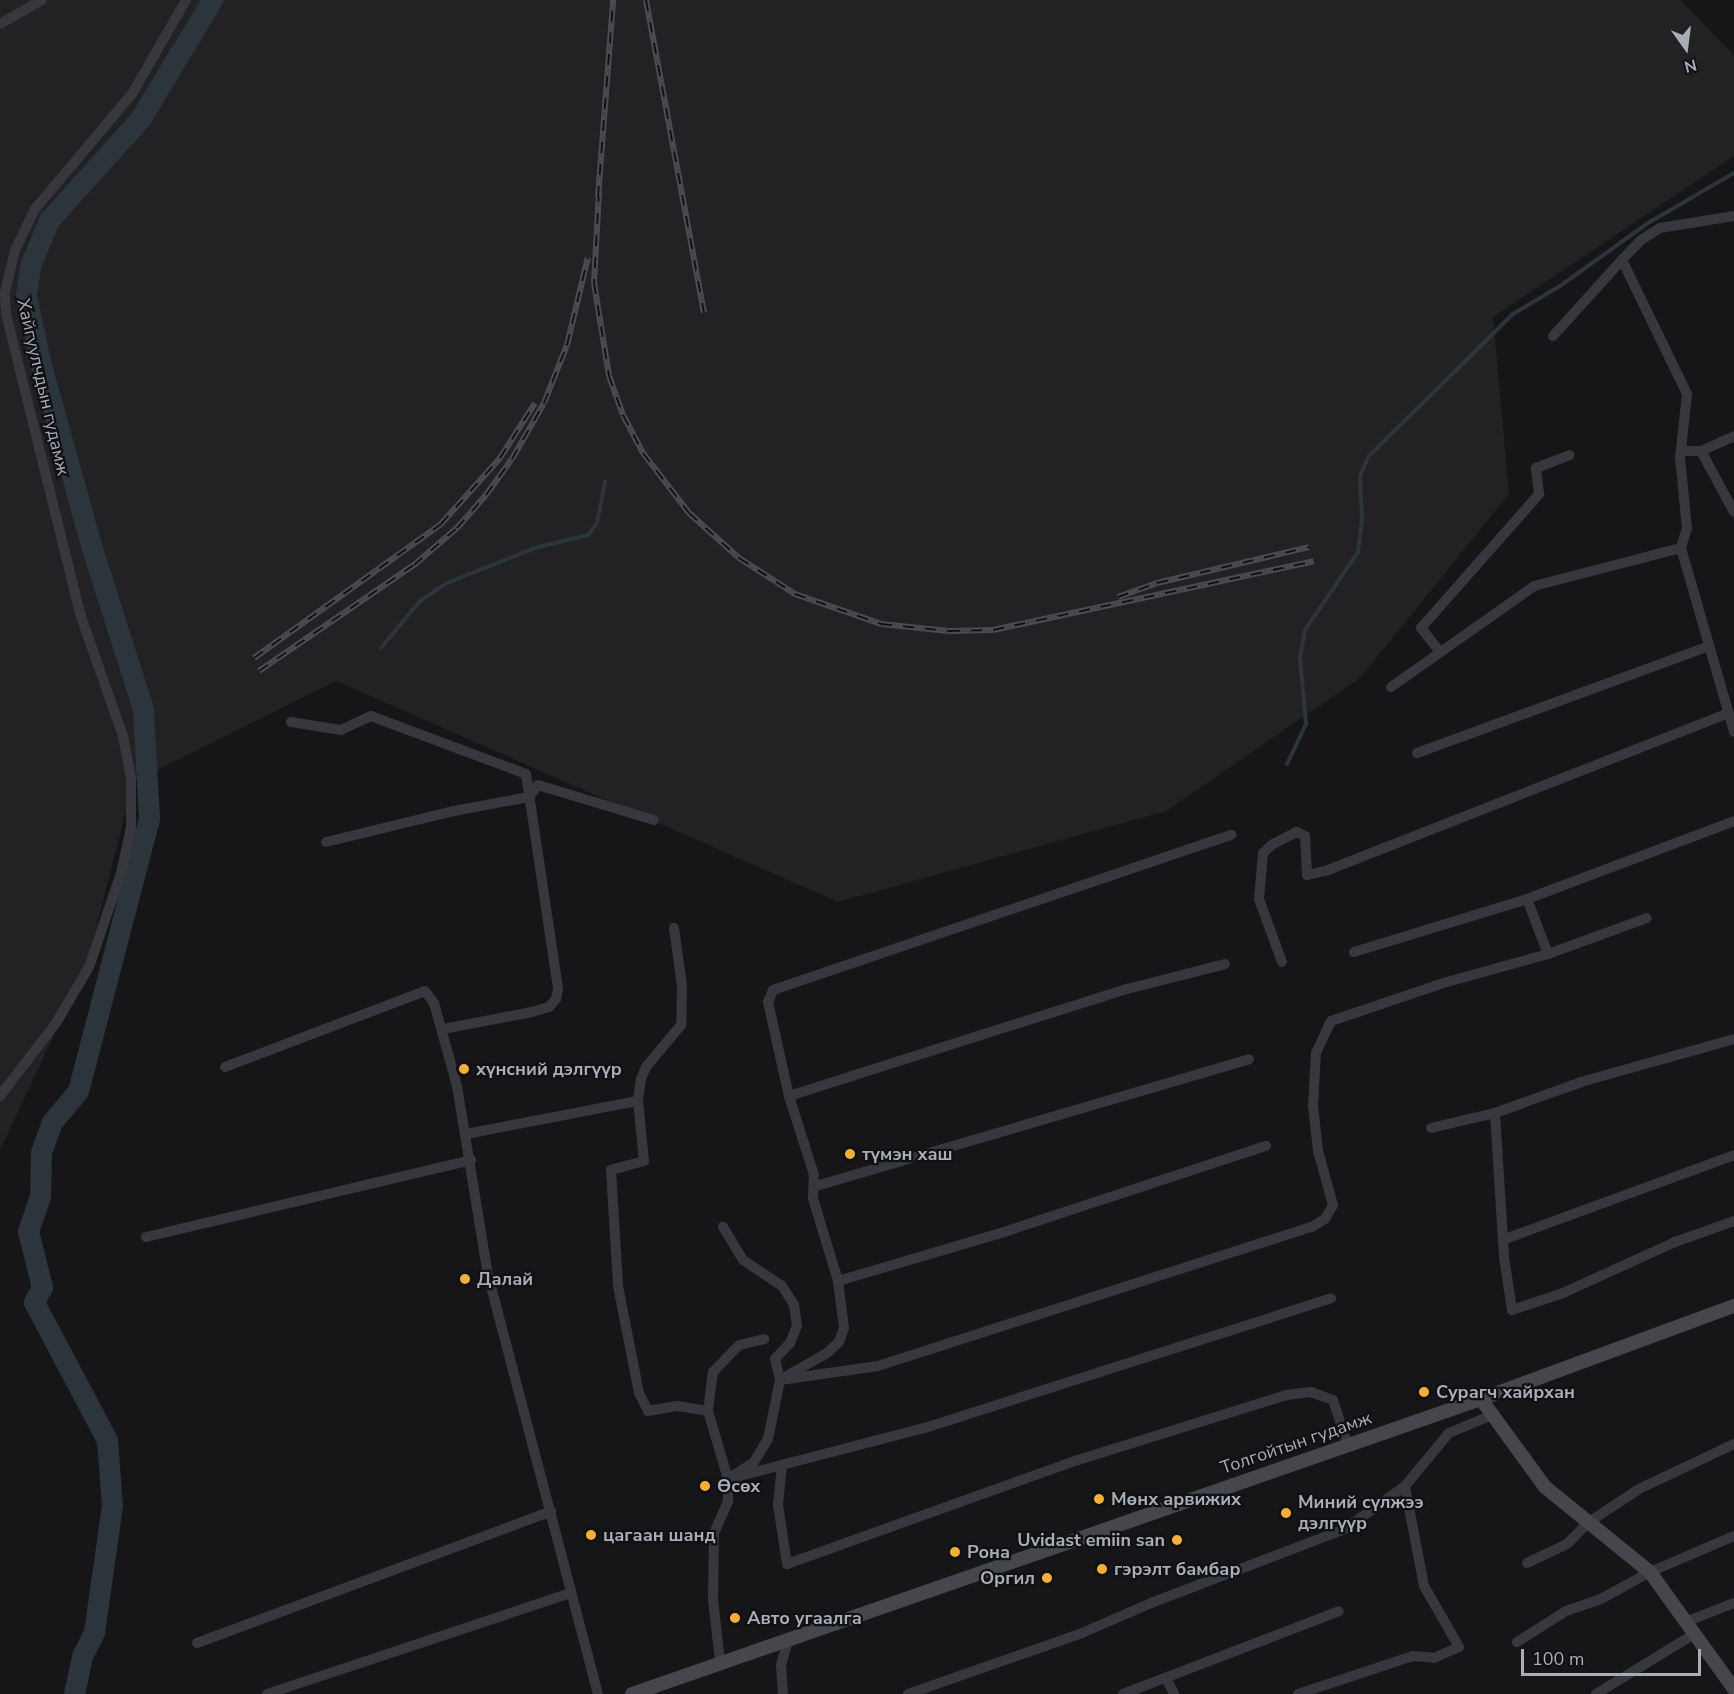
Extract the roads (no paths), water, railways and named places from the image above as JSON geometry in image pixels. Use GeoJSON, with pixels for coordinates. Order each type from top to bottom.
{"type":"FeatureCollection","features":[{"type":"Feature","properties":{"kind":"main road","name":"Толгойтын гудамж"},"geometry":{"type":"LineString","coordinates":[[632,1694],[720,1661],[788,1640],[1347,1443],[1481,1399],[1734,1306]]}},
{"type":"Feature","properties":{"kind":"main road"},"geometry":{"type":"LineString","coordinates":[[1481,1399],[1545,1487],[1650,1572],[1688,1621],[1719,1672],[1734,1689]]}},
{"type":"Feature","properties":{"kind":"street"},"geometry":{"type":"LineString","coordinates":[[0,24],[42,0]]}},
{"type":"Feature","properties":{"kind":"street","name":"Хайгуулчдын гудамж"},"geometry":{"type":"LineString","coordinates":[[0,1096],[56,1023],[89,967],[114,899],[131,828],[132,778],[125,746],[81,616],[6,313],[5,292],[15,250],[35,209],[132,94],[186,0]]}},
{"type":"Feature","properties":{"kind":"street"},"geometry":{"type":"LineString","coordinates":[[1553,336],[1641,240],[1660,228],[1734,215]]}},
{"type":"Feature","properties":{"kind":"street"},"geometry":{"type":"LineString","coordinates":[[1622,260],[1687,394],[1681,451],[1687,528],[1681,548],[1734,732]]}},
{"type":"Feature","properties":{"kind":"street"},"geometry":{"type":"LineString","coordinates":[[1681,451],[1701,451],[1734,436]]}},
{"type":"Feature","properties":{"kind":"street"},"geometry":{"type":"LineString","coordinates":[[1701,451],[1734,512]]}},
{"type":"Feature","properties":{"kind":"street"},"geometry":{"type":"LineString","coordinates":[[1440,652],[1421,628],[1539,494],[1536,468],[1570,455]]}},
{"type":"Feature","properties":{"kind":"street"},"geometry":{"type":"LineString","coordinates":[[1391,687],[1534,586],[1681,548]]}},
{"type":"Feature","properties":{"kind":"street"},"geometry":{"type":"LineString","coordinates":[[1417,753],[1709,646]]}},
{"type":"Feature","properties":{"kind":"street"},"geometry":{"type":"LineString","coordinates":[[1282,962],[1259,899],[1263,853],[1273,844],[1297,832],[1305,836],[1308,875],[1328,870],[1727,714]]}},
{"type":"Feature","properties":{"kind":"street"},"geometry":{"type":"LineString","coordinates":[[291,722],[341,730],[372,716],[526,774],[558,989],[556,999],[549,1007],[532,1012],[443,1029]]}},
{"type":"Feature","properties":{"kind":"street"},"geometry":{"type":"LineString","coordinates":[[326,842],[454,811],[529,797],[538,785],[654,820]]}},
{"type":"Feature","properties":{"kind":"street"},"geometry":{"type":"LineString","coordinates":[[1354,952],[1527,899],[1734,821]]}},
{"type":"Feature","properties":{"kind":"street"},"geometry":{"type":"LineString","coordinates":[[780,1380],[839,1342],[844,1328],[838,1281],[813,1198],[816,1186],[789,1096],[768,1002],[773,990],[783,983],[1231,835]]}},
{"type":"Feature","properties":{"kind":"street"},"geometry":{"type":"LineString","coordinates":[[1527,899],[1548,954]]}},
{"type":"Feature","properties":{"kind":"street"},"geometry":{"type":"LineString","coordinates":[[780,1380],[878,1366],[1312,1227],[1325,1219],[1333,1205],[1318,1151],[1313,1106],[1316,1053],[1331,1021],[1447,982],[1548,954],[1647,918]]}},
{"type":"Feature","properties":{"kind":"street"},"geometry":{"type":"LineString","coordinates":[[674,928],[682,986],[681,1025],[646,1067],[638,1101],[644,1161],[611,1170],[618,1286],[639,1393],[648,1411],[677,1406],[708,1411]]}},
{"type":"Feature","properties":{"kind":"street"},"geometry":{"type":"LineString","coordinates":[[789,1096],[1127,989],[1225,964]]}},
{"type":"Feature","properties":{"kind":"street"},"geometry":{"type":"LineString","coordinates":[[225,1067],[425,991],[434,1003],[443,1029],[466,1134],[488,1275],[598,1694]]}},
{"type":"Feature","properties":{"kind":"street"},"geometry":{"type":"LineString","coordinates":[[1431,1128],[1495,1113],[1581,1082],[1734,1039]]}},
{"type":"Feature","properties":{"kind":"street"},"geometry":{"type":"LineString","coordinates":[[816,1186],[1249,1059]]}},
{"type":"Feature","properties":{"kind":"street"},"geometry":{"type":"LineString","coordinates":[[466,1134],[638,1101]]}},
{"type":"Feature","properties":{"kind":"street"},"geometry":{"type":"LineString","coordinates":[[1495,1113],[1505,1239],[1504,1257],[1512,1310],[1563,1293],[1675,1242],[1734,1221]]}},
{"type":"Feature","properties":{"kind":"street"},"geometry":{"type":"LineString","coordinates":[[838,1281],[1004,1232],[1266,1146]]}},
{"type":"Feature","properties":{"kind":"street"},"geometry":{"type":"LineString","coordinates":[[1505,1239],[1734,1155]]}},
{"type":"Feature","properties":{"kind":"street"},"geometry":{"type":"LineString","coordinates":[[146,1237],[471,1160]]}},
{"type":"Feature","properties":{"kind":"street"},"geometry":{"type":"LineString","coordinates":[[723,1227],[743,1260],[782,1286],[794,1305],[797,1326],[790,1343],[775,1359],[780,1380],[764,1448],[754,1462],[728,1479]]}},
{"type":"Feature","properties":{"kind":"street"},"geometry":{"type":"LineString","coordinates":[[728,1479],[931,1426],[1331,1298]]}},
{"type":"Feature","properties":{"kind":"street"},"geometry":{"type":"LineString","coordinates":[[720,1661],[713,1600],[714,1533],[728,1501],[728,1479],[708,1411],[713,1372],[739,1345],[764,1339]]}},
{"type":"Feature","properties":{"kind":"street"},"geometry":{"type":"LineString","coordinates":[[782,1465],[778,1505],[787,1564],[1078,1460],[1287,1395],[1321,1394],[1333,1400],[1347,1443]]}},
{"type":"Feature","properties":{"kind":"street"},"geometry":{"type":"LineString","coordinates":[[908,1694],[1082,1633],[1151,1603],[1345,1528],[1405,1486],[1449,1433],[1492,1415]]}},
{"type":"Feature","properties":{"kind":"street"},"geometry":{"type":"LineString","coordinates":[[1527,1563],[1567,1544],[1589,1522],[1639,1489],[1734,1444]]}},
{"type":"Feature","properties":{"kind":"street"},"geometry":{"type":"LineString","coordinates":[[1298,1694],[1413,1656],[1434,1658],[1459,1647],[1424,1586],[1405,1486]]}},
{"type":"Feature","properties":{"kind":"street"},"geometry":{"type":"LineString","coordinates":[[197,1642],[551,1511]]}},
{"type":"Feature","properties":{"kind":"street"},"geometry":{"type":"LineString","coordinates":[[1517,1642],[1566,1611],[1601,1599],[1650,1572],[1734,1536]]}},
{"type":"Feature","properties":{"kind":"street"},"geometry":{"type":"LineString","coordinates":[[267,1694],[570,1593]]}},
{"type":"Feature","properties":{"kind":"street"},"geometry":{"type":"LineString","coordinates":[[1688,1621],[1734,1603]]}},
{"type":"Feature","properties":{"kind":"street"},"geometry":{"type":"LineString","coordinates":[[1123,1694],[1339,1611]]}},
{"type":"Feature","properties":{"kind":"street"},"geometry":{"type":"LineString","coordinates":[[1596,1694],[1696,1633]]}},
{"type":"Feature","properties":{"kind":"street"},"geometry":{"type":"LineString","coordinates":[[783,1694],[781,1665],[788,1640]]}},
{"type":"Feature","properties":{"kind":"street"},"geometry":{"type":"LineString","coordinates":[[1166,1678],[1174,1694]]}},
{"type":"Feature","properties":{"kind":"waterway"},"geometry":{"type":"LineString","coordinates":[[74,1694],[82,1656],[94,1632],[112,1506],[107,1440],[34,1302],[42,1287],[28,1231],[40,1197],[41,1152],[52,1122],[78,1091],[149,818],[143,709],[91,545],[40,361],[26,295],[30,266],[49,220],[140,119],[212,0]]}},
{"type":"Feature","properties":{"kind":"waterway"},"geometry":{"type":"LineString","coordinates":[[1287,764],[1306,724],[1300,658],[1305,630],[1358,552],[1362,519],[1360,476],[1368,457],[1513,314],[1560,286],[1648,223],[1734,173]]}},
{"type":"Feature","properties":{"kind":"waterway"},"geometry":{"type":"LineString","coordinates":[[381,648],[420,601],[447,583],[535,548],[588,535],[597,523],[605,482]]}},
{"type":"Feature","properties":{"kind":"railway"},"geometry":{"type":"LineString","coordinates":[[598,197],[613,0]]}},
{"type":"Feature","properties":{"kind":"railway"},"geometry":{"type":"LineString","coordinates":[[646,0],[704,313]]}},
{"type":"Feature","properties":{"kind":"railway"},"geometry":{"type":"LineString","coordinates":[[599,191],[594,283],[609,376],[623,415],[643,453],[689,513],[739,558],[795,594],[881,624],[949,631],[993,630],[1314,561]]}},
{"type":"Feature","properties":{"kind":"railway"},"geometry":{"type":"LineString","coordinates":[[259,671],[414,565],[457,528],[486,495],[512,459],[544,403],[567,345],[588,257]]}},
{"type":"Feature","properties":{"kind":"railway"},"geometry":{"type":"LineString","coordinates":[[254,658],[441,524],[500,458],[535,403]]}},
{"type":"Feature","properties":{"kind":"railway"},"geometry":{"type":"LineString","coordinates":[[1118,597],[1157,583],[1309,547]]}},
{"type":"Feature","properties":{"kind":"place","name":"хүнсний дэлгүүр"},"geometry":{"type":"Point","coordinates":[464,1069]}},
{"type":"Feature","properties":{"kind":"place","name":"түмэн хаш"},"geometry":{"type":"Point","coordinates":[850,1154]}},
{"type":"Feature","properties":{"kind":"place","name":"Далай"},"geometry":{"type":"Point","coordinates":[465,1279]}},
{"type":"Feature","properties":{"kind":"place","name":"Сурагч хайрхан"},"geometry":{"type":"Point","coordinates":[1424,1392]}},
{"type":"Feature","properties":{"kind":"place","name":"Өсөх"},"geometry":{"type":"Point","coordinates":[705,1486]}},
{"type":"Feature","properties":{"kind":"place","name":"Мөнх арвижих"},"geometry":{"type":"Point","coordinates":[1099,1499]}},
{"type":"Feature","properties":{"kind":"place","name":"Миний сүлжээ дэлгүүр"},"geometry":{"type":"Point","coordinates":[1286,1513]}},
{"type":"Feature","properties":{"kind":"place","name":"цагаан шанд"},"geometry":{"type":"Point","coordinates":[591,1535]}},
{"type":"Feature","properties":{"kind":"place","name":"Uvidast emiin san"},"geometry":{"type":"Point","coordinates":[1177,1540]}},
{"type":"Feature","properties":{"kind":"place","name":"Рона"},"geometry":{"type":"Point","coordinates":[955,1552]}},
{"type":"Feature","properties":{"kind":"place","name":"гэрэлт бамбар"},"geometry":{"type":"Point","coordinates":[1102,1569]}},
{"type":"Feature","properties":{"kind":"place","name":"Оргил"},"geometry":{"type":"Point","coordinates":[1047,1578]}},
{"type":"Feature","properties":{"kind":"place","name":"Авто угаалга"},"geometry":{"type":"Point","coordinates":[735,1618]}}]}
